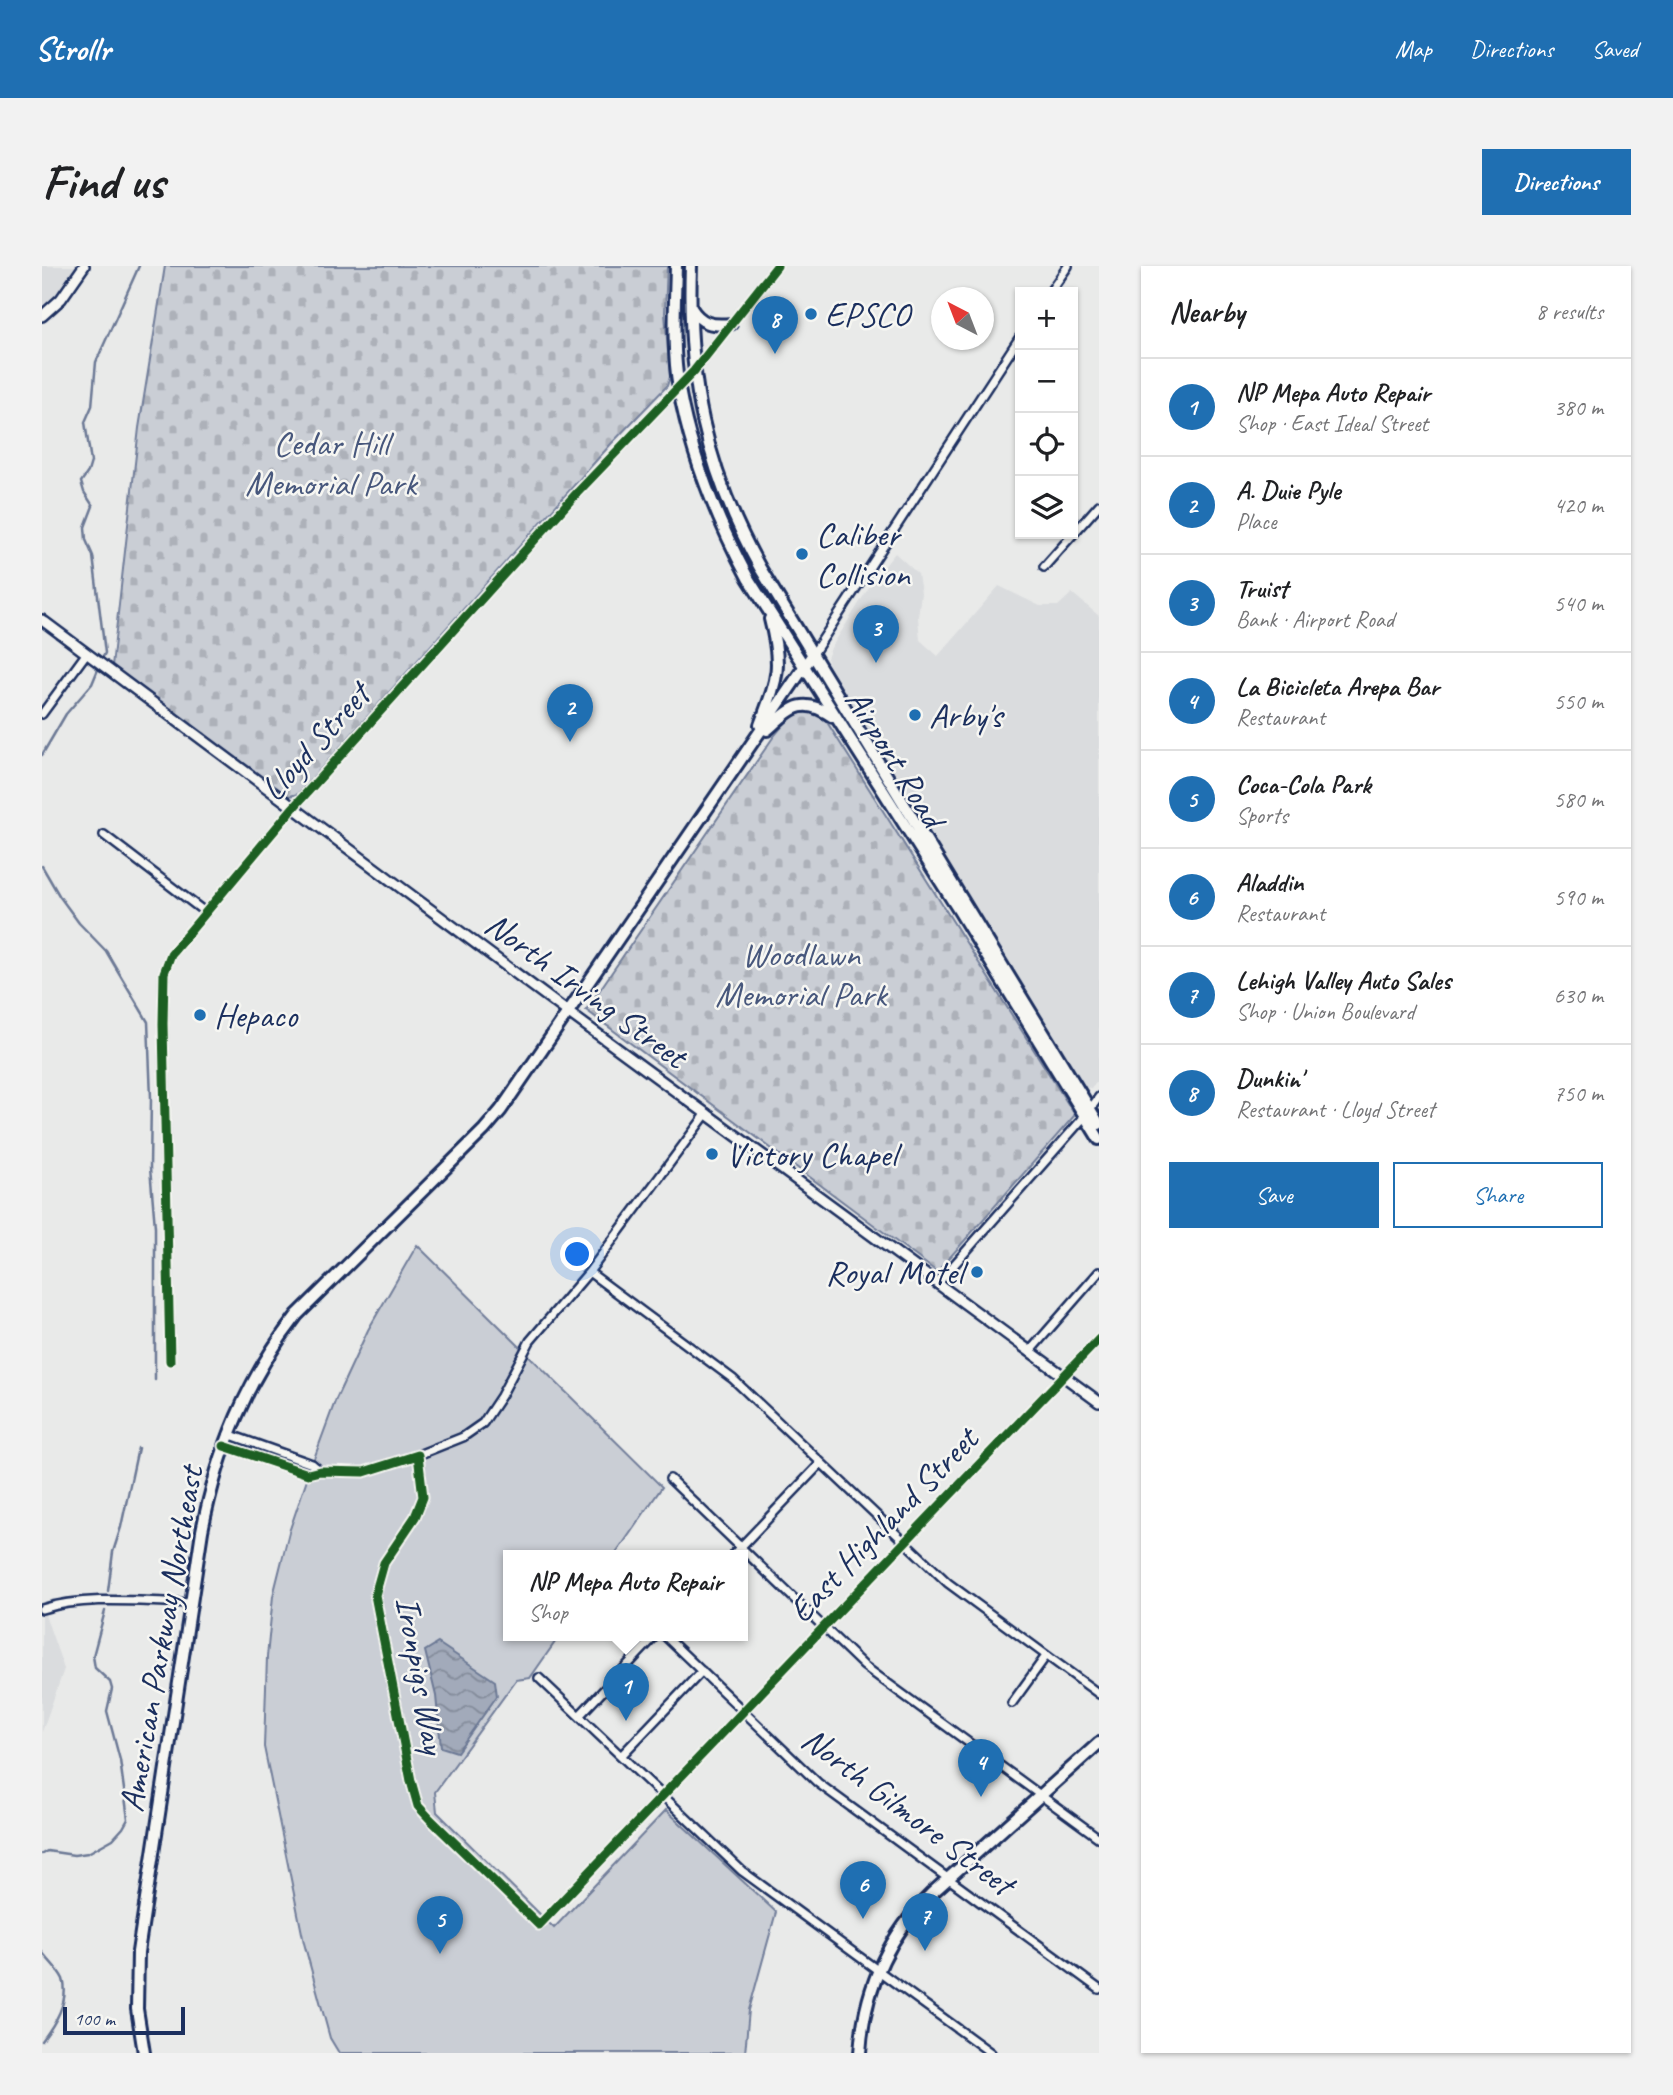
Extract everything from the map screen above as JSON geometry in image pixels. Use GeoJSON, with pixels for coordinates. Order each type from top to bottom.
{"type":"FeatureCollection","features":[{"type":"Feature","properties":{"kind":"main road","name":"Airport Road"},"geometry":{"type":"LineString","coordinates":[[676,266],[674,327],[679,387],[708,497],[723,533],[838,721],[1087,1112],[1099,1124]]}},
{"type":"Feature","properties":{"kind":"main road","name":"Airport Road"},"geometry":{"type":"LineString","coordinates":[[691,266],[694,371],[704,430],[726,499],[755,559],[1087,1112],[1099,1139]]}},
{"type":"Feature","properties":{"kind":"main road"},"geometry":{"type":"LineString","coordinates":[[691,308],[703,322],[731,324]]}},
{"type":"Feature","properties":{"kind":"main road"},"geometry":{"type":"LineString","coordinates":[[754,741],[774,686],[779,661],[768,609]]}},
{"type":"Feature","properties":{"kind":"main road"},"geometry":{"type":"LineString","coordinates":[[754,741],[813,654]]}},
{"type":"Feature","properties":{"kind":"main road"},"geometry":{"type":"LineString","coordinates":[[754,741],[789,711],[799,706],[814,706],[838,721]]}},
{"type":"Feature","properties":{"kind":"main road","name":"American Parkway Northeast"},"geometry":{"type":"LineString","coordinates":[[144,2053],[137,2009],[138,1952],[208,1500],[224,1446],[257,1371],[297,1315],[484,1130],[516,1090],[754,741]]}},
{"type":"Feature","properties":{"kind":"main road"},"geometry":{"type":"LineString","coordinates":[[860,2053],[864,2015],[877,1970],[906,1922],[949,1877],[1099,1743]]}},
{"type":"Feature","properties":{"kind":"street"},"geometry":{"type":"LineString","coordinates":[[42,316],[61,299],[85,266]]}},
{"type":"Feature","properties":{"kind":"street","name":"Lloyd Street"},"geometry":{"type":"LineString","coordinates":[[170,1361],[164,973],[171,954],[293,808],[576,494],[694,371],[777,266]]}},
{"type":"Feature","properties":{"kind":"street"},"geometry":{"type":"LineString","coordinates":[[1053,287],[1068,266]]}},
{"type":"Feature","properties":{"kind":"street"},"geometry":{"type":"LineString","coordinates":[[813,654],[1015,345]]}},
{"type":"Feature","properties":{"kind":"street"},"geometry":{"type":"LineString","coordinates":[[1044,567],[1099,505]]}},
{"type":"Feature","properties":{"kind":"street","name":"North Irving Street"},"geometry":{"type":"LineString","coordinates":[[42,620],[569,1013],[1099,1402]]}},
{"type":"Feature","properties":{"kind":"street"},"geometry":{"type":"LineString","coordinates":[[42,714],[86,654]]}},
{"type":"Feature","properties":{"kind":"street"},"geometry":{"type":"LineString","coordinates":[[104,835],[206,913]]}},
{"type":"Feature","properties":{"kind":"street"},"geometry":{"type":"LineString","coordinates":[[938,1283],[1099,1097]]}},
{"type":"Feature","properties":{"kind":"street"},"geometry":{"type":"LineString","coordinates":[[224,1446],[308,1474],[320,1471],[346,1473],[364,1472],[463,1437],[483,1423],[501,1396],[530,1341],[589,1272],[707,1113]]}},
{"type":"Feature","properties":{"kind":"street"},"geometry":{"type":"LineString","coordinates":[[589,1272],[733,1379],[948,1583],[1099,1694]]}},
{"type":"Feature","properties":{"kind":"street"},"geometry":{"type":"LineString","coordinates":[[1030,1351],[1099,1272]]}},
{"type":"Feature","properties":{"kind":"street","name":"East Highland Street"},"geometry":{"type":"LineString","coordinates":[[539,1925],[1099,1339]]}},
{"type":"Feature","properties":{"kind":"street"},"geometry":{"type":"LineString","coordinates":[[229,1434],[312,1464],[320,1471]]}},
{"type":"Feature","properties":{"kind":"street","name":"Ironpigs Way"},"geometry":{"type":"LineString","coordinates":[[418,1455],[423,1497],[415,1517],[384,1563],[375,1595],[411,1781],[418,1806],[539,1925]]}},
{"type":"Feature","properties":{"kind":"street"},"geometry":{"type":"LineString","coordinates":[[737,1550],[821,1463]]}},
{"type":"Feature","properties":{"kind":"street"},"geometry":{"type":"LineString","coordinates":[[670,1479],[743,1550]]}},
{"type":"Feature","properties":{"kind":"street"},"geometry":{"type":"LineString","coordinates":[[748,1555],[864,1666],[1099,1838]]}},
{"type":"Feature","properties":{"kind":"street"},"geometry":{"type":"LineString","coordinates":[[42,1609],[54,1605],[111,1601],[191,1603]]}},
{"type":"Feature","properties":{"kind":"street"},"geometry":{"type":"LineString","coordinates":[[579,1716],[650,1641]]}},
{"type":"Feature","properties":{"kind":"street","name":"North Gilmore Street"},"geometry":{"type":"LineString","coordinates":[[670,1641],[818,1783],[1099,1989]]}},
{"type":"Feature","properties":{"kind":"street"},"geometry":{"type":"LineString","coordinates":[[1012,1703],[1046,1656]]}},
{"type":"Feature","properties":{"kind":"street"},"geometry":{"type":"LineString","coordinates":[[621,1756],[702,1671]]}},
{"type":"Feature","properties":{"kind":"street"},"geometry":{"type":"LineString","coordinates":[[539,1678],[742,1871],[991,2053]]}},
{"type":"Feature","properties":{"kind":"shaded area"},"geometry":{"type":"Polygon","coordinates":[[[42,266],[77,266],[63,289],[42,305],[42,266]]]}},
{"type":"Feature","properties":{"kind":"shaded area"},"geometry":{"type":"Polygon","coordinates":[[[895,553],[918,574],[921,593],[918,617],[920,640],[938,656],[999,586],[1040,606],[1058,606],[1072,593],[1099,616],[1099,1080],[1091,1088],[1083,1087],[829,665],[827,658],[831,648],[873,581],[895,553]]]}},
{"type":"Feature","properties":{"kind":"shaded area"},"geometry":{"type":"Polygon","coordinates":[[[42,1606],[64,1669],[42,1732],[42,1606]]]}},
{"type":"Feature","properties":{"kind":"green space","name":"Cedar Hill Memorial Park"},"geometry":{"type":"Polygon","coordinates":[[[165,266],[667,266],[665,313],[670,377],[667,386],[611,444],[298,794],[285,797],[112,666],[139,428],[165,266]]]}},
{"type":"Feature","properties":{"kind":"green space","name":"Woodlawn Memorial Park"},"geometry":{"type":"Polygon","coordinates":[[[812,710],[825,719],[1075,1115],[937,1272],[586,1010],[774,736],[791,716],[812,710]]]}},
{"type":"Feature","properties":{"kind":"green space"},"geometry":{"type":"Polygon","coordinates":[[[417,1245],[662,1487],[618,1550],[503,1550],[503,1641],[556,1641],[530,1678],[516,1680],[435,1792],[437,1812],[554,1928],[666,1810],[776,1912],[749,2010],[745,2053],[339,2053],[330,2038],[304,1943],[264,1747],[267,1657],[273,1596],[289,1532],[336,1399],[368,1330],[417,1245]]]}},
{"type":"Feature","properties":{"kind":"water"},"geometry":{"type":"Polygon","coordinates":[[[438,1643],[495,1681],[497,1696],[457,1752],[441,1747],[436,1696],[425,1651],[438,1643]]]}},
{"type":"Feature","properties":{"kind":"waterway"},"geometry":{"type":"LineString","coordinates":[[101,661],[105,653],[93,556],[86,540],[85,527],[93,506],[81,482],[91,462],[85,422],[92,406],[96,362],[139,266]]}},
{"type":"Feature","properties":{"kind":"waterway"},"geometry":{"type":"LineString","coordinates":[[42,755],[66,714],[92,684],[99,667]]}},
{"type":"Feature","properties":{"kind":"waterway"},"geometry":{"type":"LineString","coordinates":[[42,866],[79,923],[106,951],[148,1022],[150,1168],[155,1227],[155,1380]]}},
{"type":"Feature","properties":{"kind":"waterway"},"geometry":{"type":"LineString","coordinates":[[108,1591],[113,1552],[138,1448]]}},
{"type":"Feature","properties":{"kind":"waterway"},"geometry":{"type":"LineString","coordinates":[[42,1854],[47,1851],[74,1855],[88,1853],[113,1839],[128,1819],[120,1760],[107,1711],[112,1689],[110,1682],[95,1668],[93,1656],[105,1611]]}},
{"type":"Feature","properties":{"kind":"waterway"},"geometry":{"type":"LineString","coordinates":[[42,1952],[63,1979],[65,1987],[60,2012],[42,2041]]}},
{"type":"Feature","properties":{"kind":"cycle path"},"geometry":{"type":"LineString","coordinates":[[170,1361],[163,1024],[164,973],[171,954],[293,808],[576,494],[694,371],[777,266]]}},
{"type":"Feature","properties":{"kind":"cycle path"},"geometry":{"type":"LineString","coordinates":[[224,1446],[308,1474],[320,1471],[364,1472],[418,1455],[423,1497],[415,1517],[384,1563],[375,1595],[411,1781],[418,1806],[539,1925],[1099,1339]]}},
{"type":"Feature","properties":{"kind":"place","name":"EPSCO"},"geometry":{"type":"Point","coordinates":[811,314]}},
{"type":"Feature","properties":{"kind":"place","name":"Dunkin'"},"geometry":{"type":"Point","coordinates":[775,354]}},
{"type":"Feature","properties":{"kind":"place","name":"Caliber Collision"},"geometry":{"type":"Point","coordinates":[802,554]}},
{"type":"Feature","properties":{"kind":"place","name":"Truist"},"geometry":{"type":"Point","coordinates":[876,663]}},
{"type":"Feature","properties":{"kind":"place","name":"Arby's"},"geometry":{"type":"Point","coordinates":[915,715]}},
{"type":"Feature","properties":{"kind":"place","name":"A. Duie Pyle"},"geometry":{"type":"Point","coordinates":[570,742]}},
{"type":"Feature","properties":{"kind":"place","name":"Hepaco"},"geometry":{"type":"Point","coordinates":[200,1015]}},
{"type":"Feature","properties":{"kind":"place","name":"Victory Chapel"},"geometry":{"type":"Point","coordinates":[712,1154]}},
{"type":"Feature","properties":{"kind":"place","name":"Royal Motel"},"geometry":{"type":"Point","coordinates":[977,1272]}},
{"type":"Feature","properties":{"kind":"place","name":"NP Mepa Auto Repair"},"geometry":{"type":"Point","coordinates":[626,1721]}},
{"type":"Feature","properties":{"kind":"place","name":"La Bicicleta Arepa Bar"},"geometry":{"type":"Point","coordinates":[981,1797]}},
{"type":"Feature","properties":{"kind":"place","name":"Aladdin"},"geometry":{"type":"Point","coordinates":[863,1919]}},
{"type":"Feature","properties":{"kind":"place","name":"Lehigh Valley Auto Sales"},"geometry":{"type":"Point","coordinates":[925,1951]}},
{"type":"Feature","properties":{"kind":"place","name":"Coca-Cola Park"},"geometry":{"type":"Point","coordinates":[440,1954]}}]}
